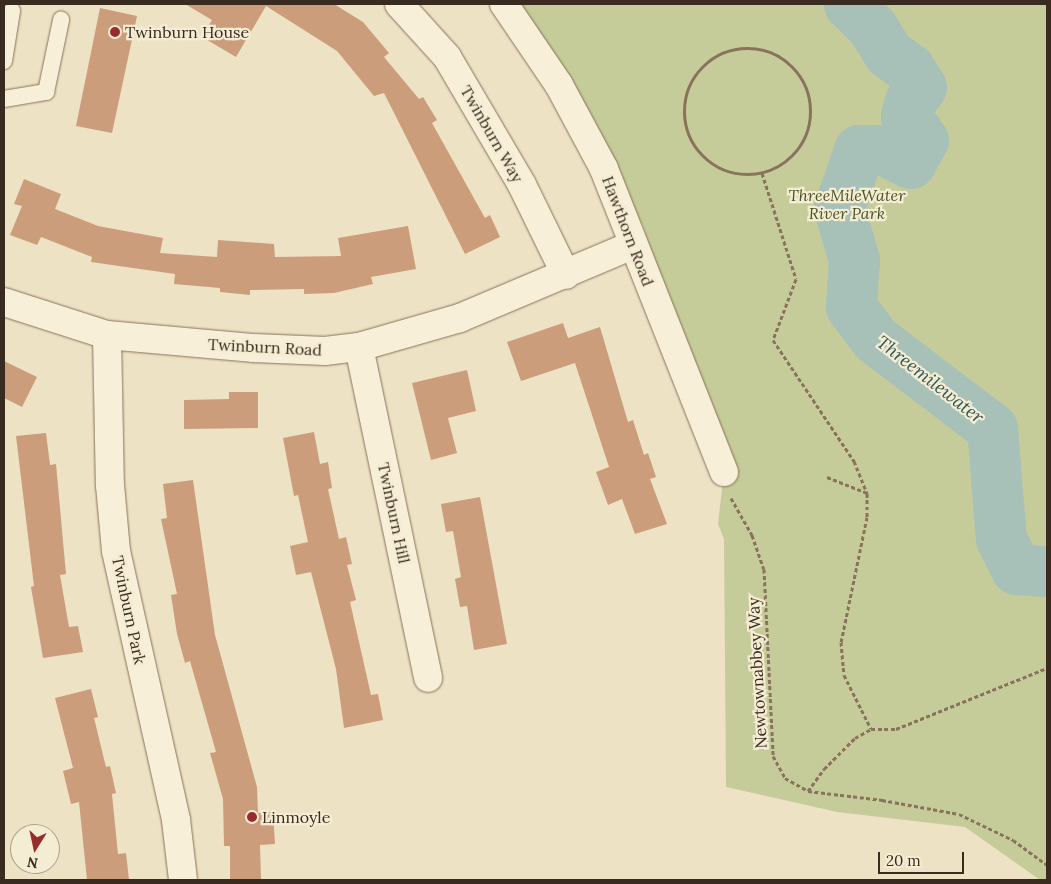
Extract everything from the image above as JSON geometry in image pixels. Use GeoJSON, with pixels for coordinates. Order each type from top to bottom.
{"type":"FeatureCollection","features":[{"type":"Feature","properties":{"kind":"street","name":"Twinburn Way"},"geometry":{"type":"LineString","coordinates":[[399,4],[447,57],[522,185],[566,276]]}},
{"type":"Feature","properties":{"kind":"street","name":"Hawthorn Road"},"geometry":{"type":"LineString","coordinates":[[504,4],[559,85],[604,169],[724,472]]}},
{"type":"Feature","properties":{"kind":"street","name":"Twinburn Road"},"geometry":{"type":"LineString","coordinates":[[4,302],[107,335],[296,351],[359,347],[460,318],[566,276],[633,245]]}},
{"type":"Feature","properties":{"kind":"street","name":"Twinburn Park"},"geometry":{"type":"LineString","coordinates":[[107,335],[110,485],[116,551],[176,820],[182,880]]}},
{"type":"Feature","properties":{"kind":"street","name":"Twinburn Hill"},"geometry":{"type":"LineString","coordinates":[[359,347],[428,678]]}},
{"type":"Feature","properties":{"kind":"lane"},"geometry":{"type":"LineString","coordinates":[[4,61],[12,11]]}},
{"type":"Feature","properties":{"kind":"lane"},"geometry":{"type":"LineString","coordinates":[[4,99],[46,92],[61,20]]}},
{"type":"Feature","properties":{"kind":"path"},"geometry":{"type":"LineString","coordinates":[[746,48],[767,51],[786,61],[800,75],[808,94],[811,114],[807,134],[796,152],[781,166],[762,173],[741,175],[720,169],[702,157],[690,140],[684,119],[685,98],[698,73],[707,62],[725,52],[746,48]]}},
{"type":"Feature","properties":{"kind":"path"},"geometry":{"type":"LineString","coordinates":[[762,173],[796,279],[773,340],[854,461],[867,493],[867,517],[841,642],[844,675],[871,729]]}},
{"type":"Feature","properties":{"kind":"path","name":"Newtownabbey Way"},"geometry":{"type":"LineString","coordinates":[[724,472],[732,501],[752,535],[764,569],[773,756],[786,778],[808,791],[882,800],[959,814],[1013,840],[1047,865]]}},
{"type":"Feature","properties":{"kind":"path"},"geometry":{"type":"LineString","coordinates":[[827,477],[867,493]]}},
{"type":"Feature","properties":{"kind":"path"},"geometry":{"type":"LineString","coordinates":[[808,791],[824,769],[855,738],[871,729],[896,729],[1047,668]]}},
{"type":"Feature","properties":{"kind":"green space","name":"ThreeMileWater River Park"},"geometry":{"type":"Polygon","coordinates":[[[520,4],[1047,4],[1047,880],[1040,880],[965,827],[837,812],[726,787],[724,539],[718,524],[724,472],[643,226],[591,126],[520,4]]]}},
{"type":"Feature","properties":{"kind":"building"},"geometry":{"type":"Polygon","coordinates":[[[185,4],[334,4],[363,22],[389,53],[384,57],[419,99],[423,97],[437,120],[432,123],[485,218],[490,215],[500,237],[465,254],[384,93],[374,96],[337,51],[266,6],[236,57],[202,37],[212,20],[185,4]]]}},
{"type":"Feature","properties":{"kind":"building"},"geometry":{"type":"Polygon","coordinates":[[[100,8],[137,16],[112,133],[76,126],[100,8]]]}},
{"type":"Feature","properties":{"kind":"building"},"geometry":{"type":"Polygon","coordinates":[[[24,179],[61,194],[55,209],[98,226],[163,238],[160,253],[217,257],[218,240],[274,244],[275,257],[341,256],[338,238],[408,226],[416,269],[371,277],[373,284],[334,293],[304,294],[304,289],[250,290],[250,295],[220,292],[220,288],[174,284],[175,274],[91,262],[92,257],[41,237],[37,245],[10,235],[22,206],[14,204],[24,179]]]}},
{"type":"Feature","properties":{"kind":"building"},"geometry":{"type":"Polygon","coordinates":[[[563,323],[568,338],[600,327],[628,422],[633,420],[644,455],[648,453],[656,477],[650,479],[667,524],[635,534],[622,499],[608,505],[596,472],[609,467],[575,363],[521,381],[507,342],[563,323]]]}},
{"type":"Feature","properties":{"kind":"building"},"geometry":{"type":"Polygon","coordinates":[[[4,361],[37,377],[22,407],[4,398],[4,361]]]}},
{"type":"Feature","properties":{"kind":"building"},"geometry":{"type":"Polygon","coordinates":[[[467,370],[476,411],[448,418],[457,453],[431,460],[412,383],[467,370]]]}},
{"type":"Feature","properties":{"kind":"building"},"geometry":{"type":"Polygon","coordinates":[[[229,392],[258,392],[258,428],[184,429],[184,400],[229,399],[229,392]]]}},
{"type":"Feature","properties":{"kind":"building"},"geometry":{"type":"Polygon","coordinates":[[[314,432],[320,464],[328,462],[332,488],[328,489],[339,539],[346,537],[352,564],[347,565],[356,600],[350,602],[371,695],[378,694],[383,720],[344,728],[336,669],[311,572],[296,575],[290,546],[308,542],[298,495],[294,496],[283,438],[314,432]]]}},
{"type":"Feature","properties":{"kind":"building"},"geometry":{"type":"Polygon","coordinates":[[[46,433],[50,465],[56,464],[66,574],[60,575],[69,627],[78,626],[83,652],[43,658],[31,587],[34,586],[16,436],[46,433]]]}},
{"type":"Feature","properties":{"kind":"building"},"geometry":{"type":"Polygon","coordinates":[[[193,480],[215,635],[257,787],[258,813],[273,812],[275,844],[260,845],[261,880],[230,880],[230,846],[224,846],[223,799],[210,753],[216,752],[190,661],[185,663],[177,634],[171,595],[177,594],[161,519],[167,518],[163,484],[193,480]]]}},
{"type":"Feature","properties":{"kind":"building"},"geometry":{"type":"Polygon","coordinates":[[[480,497],[507,644],[474,650],[467,606],[460,607],[455,579],[461,577],[453,531],[446,532],[441,504],[480,497]]]}},
{"type":"Feature","properties":{"kind":"building"},"geometry":{"type":"Polygon","coordinates":[[[91,689],[98,717],[94,718],[106,767],[110,766],[116,793],[112,794],[118,854],[126,853],[129,880],[87,880],[79,802],[71,804],[63,771],[73,768],[55,698],[91,689]]]}},
{"type":"Feature","properties":{"kind":"waterway","name":"Threemilewater"},"geometry":{"type":"LineString","coordinates":[[849,4],[872,27],[888,53],[909,68],[921,87],[910,101],[906,116],[923,140],[910,163],[885,150],[859,150],[839,208],[854,260],[851,307],[875,339],[992,428],[1001,539],[1016,569],[1047,571]]}},
{"type":"Feature","properties":{"kind":"place","name":"Twinburn House"},"geometry":{"type":"Point","coordinates":[115,32]}},
{"type":"Feature","properties":{"kind":"place","name":"Linmoyle"},"geometry":{"type":"Point","coordinates":[252,817]}}]}
